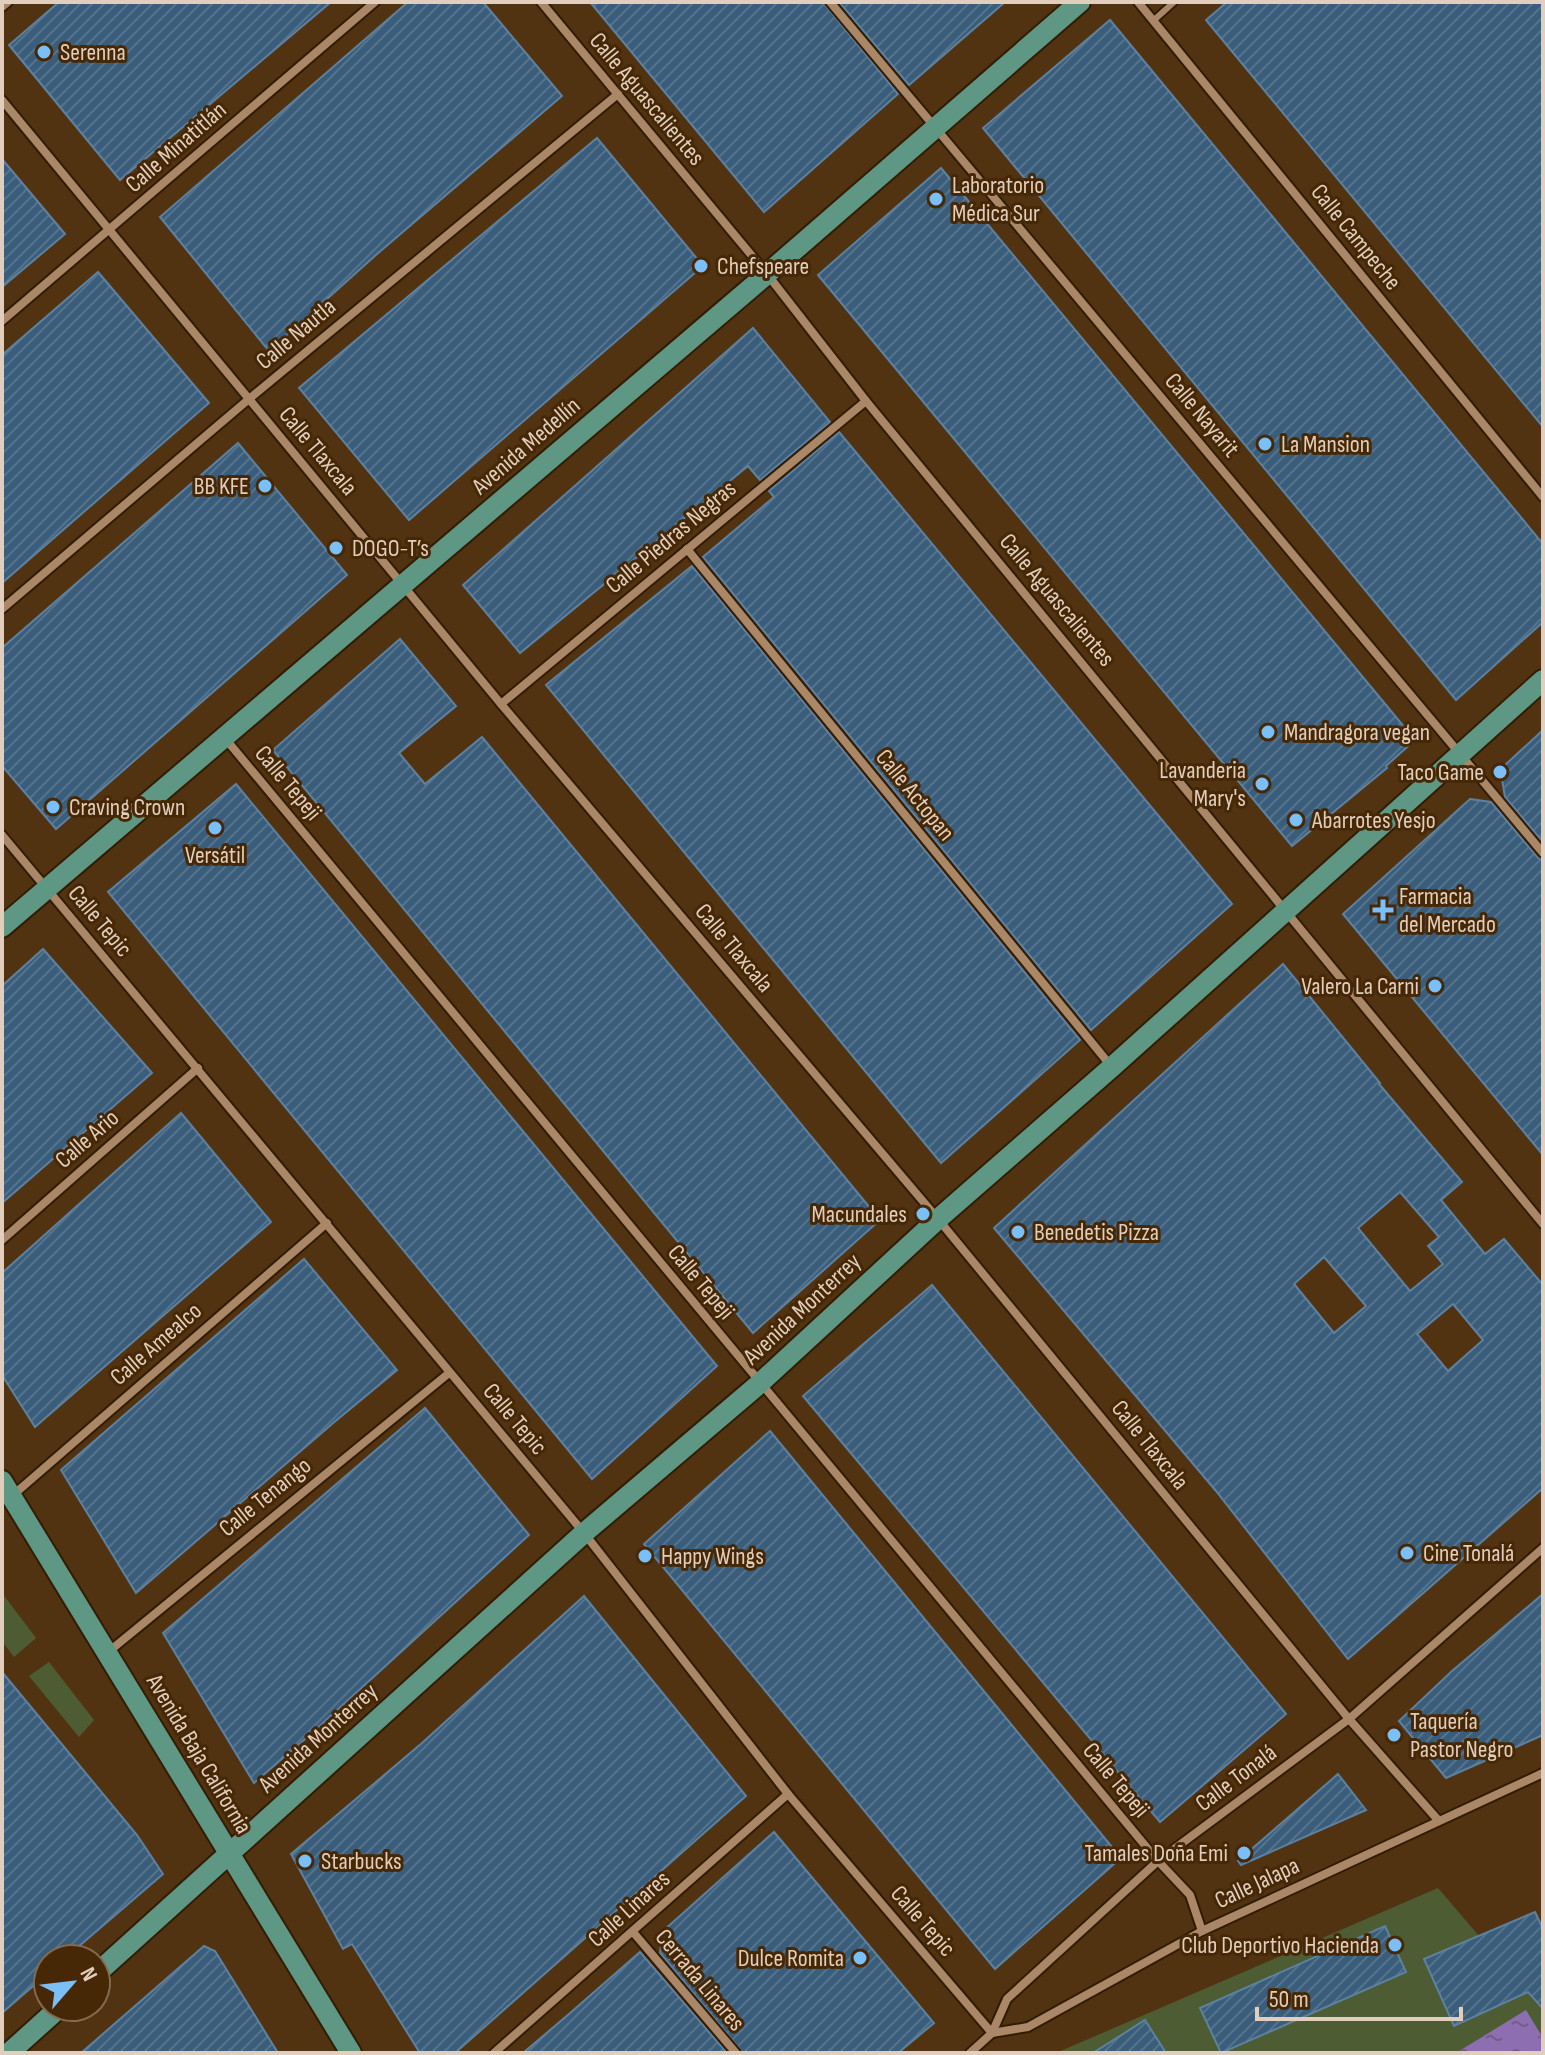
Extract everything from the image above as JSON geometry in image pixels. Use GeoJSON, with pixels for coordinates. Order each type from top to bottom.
{"type":"FeatureCollection","features":[{"type":"Feature","properties":{"kind":"main road","name":"Avenida Medellín"},"geometry":{"type":"LineString","coordinates":[[2,927],[767,274],[1080,2]]}},
{"type":"Feature","properties":{"kind":"main road","name":"Avenida Monterrey"},"geometry":{"type":"LineString","coordinates":[[112,1960],[584,1533],[759,1384],[938,1219],[1543,680]]}},
{"type":"Feature","properties":{"kind":"main road","name":"Avenida Baja California"},"geometry":{"type":"LineString","coordinates":[[5,1491],[351,2053]]}},
{"type":"Feature","properties":{"kind":"main road"},"geometry":{"type":"LineString","coordinates":[[9,2053],[42,2023]]}},
{"type":"Feature","properties":{"kind":"street"},"geometry":{"type":"LineString","coordinates":[[2,7],[8,2]]}},
{"type":"Feature","properties":{"kind":"street","name":"Calle Minatitlán"},"geometry":{"type":"LineString","coordinates":[[2,321],[375,2]]}},
{"type":"Feature","properties":{"kind":"street","name":"Calle Aguascalientes"},"geometry":{"type":"LineString","coordinates":[[541,2],[1543,1224]]}},
{"type":"Feature","properties":{"kind":"street","name":"Calle Nayarit"},"geometry":{"type":"LineString","coordinates":[[830,2],[1543,853]]}},
{"type":"Feature","properties":{"kind":"street","name":"Calle Campeche"},"geometry":{"type":"LineString","coordinates":[[1138,2],[1543,497]]}},
{"type":"Feature","properties":{"kind":"street","name":"Calle Nautla"},"geometry":{"type":"LineString","coordinates":[[2,609],[249,399],[618,94]]}},
{"type":"Feature","properties":{"kind":"street","name":"Calle Tlaxcala"},"geometry":{"type":"LineString","coordinates":[[2,100],[501,704],[938,1219],[1349,1719],[1438,1820]]}},
{"type":"Feature","properties":{"kind":"street","name":"Calle Piedras Negras"},"geometry":{"type":"LineString","coordinates":[[501,704],[866,401]]}},
{"type":"Feature","properties":{"kind":"street","name":"Calle Actopan"},"geometry":{"type":"LineString","coordinates":[[687,549],[1112,1067]]}},
{"type":"Feature","properties":{"kind":"street","name":"Calle Tepeji"},"geometry":{"type":"LineString","coordinates":[[223,736],[759,1384],[1158,1861],[1190,1895],[1202,1931]]}},
{"type":"Feature","properties":{"kind":"street","name":"Calle Tepic"},"geometry":{"type":"LineString","coordinates":[[2,835],[584,1533],[788,1794],[992,2033]]}},
{"type":"Feature","properties":{"kind":"street","name":"Calle Ario"},"geometry":{"type":"LineString","coordinates":[[2,1240],[198,1068]]}},
{"type":"Feature","properties":{"kind":"street","name":"Calle Amealco"},"geometry":{"type":"LineString","coordinates":[[5,1491],[327,1223]]}},
{"type":"Feature","properties":{"kind":"street","name":"Calle Tenango"},"geometry":{"type":"LineString","coordinates":[[107,1653],[449,1373]]}},
{"type":"Feature","properties":{"kind":"street","name":"Calle Tonalá"},"geometry":{"type":"LineString","coordinates":[[970,2053],[992,2033],[1007,1999],[1158,1861],[1349,1719],[1543,1548]]}},
{"type":"Feature","properties":{"kind":"street","name":"Calle Jalapa"},"geometry":{"type":"LineString","coordinates":[[992,2033],[1028,2027],[1202,1931],[1543,1773]]}},
{"type":"Feature","properties":{"kind":"street","name":"Calle Linares"},"geometry":{"type":"LineString","coordinates":[[494,2053],[788,1794]]}},
{"type":"Feature","properties":{"kind":"street","name":"Cerrada Linares"},"geometry":{"type":"LineString","coordinates":[[633,1932],[736,2053]]}},
{"type":"Feature","properties":{"kind":"lane"},"geometry":{"type":"LineString","coordinates":[[1153,21],[1174,2]]}},
{"type":"Feature","properties":{"kind":"green space"},"geometry":{"type":"Polygon","coordinates":[[[2,1593],[36,1638],[14,1657],[2,1641],[2,1593]]]}},
{"type":"Feature","properties":{"kind":"green space"},"geometry":{"type":"Polygon","coordinates":[[[49,1662],[94,1720],[79,1737],[29,1676],[49,1662]]]}},
{"type":"Feature","properties":{"kind":"green space","name":"Club Deportivo Hacienda"},"geometry":{"type":"Polygon","coordinates":[[[1438,1888],[1543,2011],[1543,2053],[1056,2053],[1438,1888]]]}},
{"type":"Feature","properties":{"kind":"water"},"geometry":{"type":"Polygon","coordinates":[[[1526,2010],[1543,2038],[1543,2053],[1456,2053],[1526,2010]]]}},
{"type":"Feature","properties":{"kind":"building"},"geometry":{"type":"Polygon","coordinates":[[[59,2],[331,2],[120,180],[9,45],[59,2]]]}},
{"type":"Feature","properties":{"kind":"building"},"geometry":{"type":"Polygon","coordinates":[[[408,2],[483,2],[562,96],[269,351],[160,217],[408,2]]]}},
{"type":"Feature","properties":{"kind":"building"},"geometry":{"type":"Polygon","coordinates":[[[590,2],[823,2],[898,94],[764,212],[590,2]]]}},
{"type":"Feature","properties":{"kind":"building"},"geometry":{"type":"Polygon","coordinates":[[[839,2],[1005,2],[909,85],[839,2]]]}},
{"type":"Feature","properties":{"kind":"building"},"geometry":{"type":"Polygon","coordinates":[[[1227,2],[1543,2],[1543,427],[1206,20],[1227,2]]]}},
{"type":"Feature","properties":{"kind":"building"},"geometry":{"type":"Polygon","coordinates":[[[1110,20],[1543,544],[1543,622],[1456,700],[983,128],[1110,20]]]}},
{"type":"Feature","properties":{"kind":"building"},"geometry":{"type":"Polygon","coordinates":[[[597,138],[703,266],[409,520],[299,388],[597,138]]]}},
{"type":"Feature","properties":{"kind":"building"},"geometry":{"type":"Polygon","coordinates":[[[2,159],[65,234],[2,287],[2,159]]]}},
{"type":"Feature","properties":{"kind":"building"},"geometry":{"type":"Polygon","coordinates":[[[941,168],[1415,740],[1387,768],[1292,846],[818,275],[941,168]]]}},
{"type":"Feature","properties":{"kind":"building"},"geometry":{"type":"Polygon","coordinates":[[[98,272],[209,403],[2,583],[2,355],[98,272]]]}},
{"type":"Feature","properties":{"kind":"building"},"geometry":{"type":"Polygon","coordinates":[[[753,328],[830,422],[760,480],[748,466],[520,653],[463,585],[753,328]]]}},
{"type":"Feature","properties":{"kind":"building"},"geometry":{"type":"Polygon","coordinates":[[[839,432],[1232,904],[1091,1030],[703,557],[774,497],[769,491],[839,432]]]}},
{"type":"Feature","properties":{"kind":"building"},"geometry":{"type":"Polygon","coordinates":[[[238,443],[347,575],[56,829],[2,766],[2,648],[238,443]]]}},
{"type":"Feature","properties":{"kind":"building"},"geometry":{"type":"Polygon","coordinates":[[[692,566],[1080,1040],[941,1163],[546,685],[692,566]]]}},
{"type":"Feature","properties":{"kind":"building"},"geometry":{"type":"Polygon","coordinates":[[[400,639],[456,706],[399,753],[425,784],[482,737],[880,1220],[753,1333],[273,750],[400,639]]]}},
{"type":"Feature","properties":{"kind":"building"},"geometry":{"type":"Polygon","coordinates":[[[1543,730],[1543,842],[1505,797],[1501,773],[1504,766],[1543,730]]]}},
{"type":"Feature","properties":{"kind":"building"},"geometry":{"type":"Polygon","coordinates":[[[236,784],[717,1366],[592,1479],[108,892],[236,784]]]}},
{"type":"Feature","properties":{"kind":"building"},"geometry":{"type":"Polygon","coordinates":[[[1470,799],[1491,802],[1543,860],[1543,1155],[1343,914],[1470,799]]]}},
{"type":"Feature","properties":{"kind":"building"},"geometry":{"type":"Polygon","coordinates":[[[43,949],[152,1073],[2,1203],[2,986],[43,949]]]}},
{"type":"Feature","properties":{"kind":"building"},"geometry":{"type":"Polygon","coordinates":[[[1283,964],[1462,1182],[1441,1200],[1485,1254],[1504,1239],[1543,1285],[1543,1488],[1348,1659],[1216,1491],[994,1228],[1283,964]],[[1400,1192],[1358,1228],[1410,1291],[1443,1264],[1428,1246],[1439,1237],[1400,1192]],[[1324,1257],[1294,1284],[1334,1333],[1366,1306],[1324,1257]],[[1453,1304],[1417,1334],[1448,1371],[1483,1340],[1453,1304]]]}},
{"type":"Feature","properties":{"kind":"building"},"geometry":{"type":"Polygon","coordinates":[[[181,1113],[271,1222],[35,1427],[2,1375],[2,1273],[181,1113]]]}},
{"type":"Feature","properties":{"kind":"building"},"geometry":{"type":"Polygon","coordinates":[[[304,1259],[397,1370],[136,1593],[61,1470],[304,1259]]]}},
{"type":"Feature","properties":{"kind":"building"},"geometry":{"type":"Polygon","coordinates":[[[932,1285],[1286,1714],[1160,1822],[803,1396],[932,1285]]]}},
{"type":"Feature","properties":{"kind":"building"},"geometry":{"type":"Polygon","coordinates":[[[425,1408],[529,1535],[254,1783],[163,1633],[425,1408]]]}},
{"type":"Feature","properties":{"kind":"building"},"geometry":{"type":"Polygon","coordinates":[[[770,1431],[1121,1858],[995,1969],[644,1544],[770,1431]]]}},
{"type":"Feature","properties":{"kind":"building"},"geometry":{"type":"Polygon","coordinates":[[[1543,1594],[1543,1735],[1446,1778],[1399,1721],[1452,1671],[1543,1594]]]}},
{"type":"Feature","properties":{"kind":"building"},"geometry":{"type":"Polygon","coordinates":[[[584,1596],[746,1796],[455,2053],[420,2053],[352,1944],[343,1949],[291,1854],[422,1743],[584,1596]]]}},
{"type":"Feature","properties":{"kind":"building"},"geometry":{"type":"Polygon","coordinates":[[[2,1672],[137,1835],[163,1874],[83,1943],[32,1943],[32,1987],[2,2013],[2,1672]]]}},
{"type":"Feature","properties":{"kind":"building"},"geometry":{"type":"Polygon","coordinates":[[[1338,1774],[1366,1810],[1241,1865],[1238,1861],[1338,1774]]]}},
{"type":"Feature","properties":{"kind":"building"},"geometry":{"type":"Polygon","coordinates":[[[774,1832],[934,2023],[898,2053],[743,2053],[660,1953],[663,1931],[774,1832]]]}},
{"type":"Feature","properties":{"kind":"building"},"geometry":{"type":"Polygon","coordinates":[[[1535,1912],[1543,1929],[1543,2009],[1528,1992],[1454,2026],[1424,1959],[1535,1912]]]}},
{"type":"Feature","properties":{"kind":"building"},"geometry":{"type":"Polygon","coordinates":[[[1385,1926],[1406,1972],[1221,2053],[1200,2008],[1385,1926]]]}},
{"type":"Feature","properties":{"kind":"building"},"geometry":{"type":"Polygon","coordinates":[[[204,1946],[215,1951],[278,2053],[81,2053],[204,1946]]]}},
{"type":"Feature","properties":{"kind":"building"},"geometry":{"type":"Polygon","coordinates":[[[640,1952],[727,2053],[523,2053],[569,2014],[640,1952]]]}},
{"type":"Feature","properties":{"kind":"building"},"geometry":{"type":"Polygon","coordinates":[[[1145,2020],[1166,2053],[1093,2053],[1145,2020]]]}},
{"type":"Feature","properties":{"kind":"place","name":"Serenna"},"geometry":{"type":"Point","coordinates":[44,52]}},
{"type":"Feature","properties":{"kind":"place","name":"Laboratorio Médica Sur"},"geometry":{"type":"Point","coordinates":[936,199]}},
{"type":"Feature","properties":{"kind":"place","name":"Chefspeare"},"geometry":{"type":"Point","coordinates":[701,266]}},
{"type":"Feature","properties":{"kind":"place","name":"La Mansion"},"geometry":{"type":"Point","coordinates":[1265,444]}},
{"type":"Feature","properties":{"kind":"place","name":"BB KFE"},"geometry":{"type":"Point","coordinates":[265,486]}},
{"type":"Feature","properties":{"kind":"place","name":"DOGO-T’s"},"geometry":{"type":"Point","coordinates":[336,548]}},
{"type":"Feature","properties":{"kind":"place","name":"Mandragora vegan"},"geometry":{"type":"Point","coordinates":[1268,732]}},
{"type":"Feature","properties":{"kind":"place","name":"Taco Game"},"geometry":{"type":"Point","coordinates":[1500,772]}},
{"type":"Feature","properties":{"kind":"place","name":"Lavanderia Mary's"},"geometry":{"type":"Point","coordinates":[1262,784]}},
{"type":"Feature","properties":{"kind":"place","name":"Craving Crown"},"geometry":{"type":"Point","coordinates":[53,807]}},
{"type":"Feature","properties":{"kind":"place","name":"Abarrotes Yesjo"},"geometry":{"type":"Point","coordinates":[1296,820]}},
{"type":"Feature","properties":{"kind":"place","name":"Versátil"},"geometry":{"type":"Point","coordinates":[215,828]}},
{"type":"Feature","properties":{"kind":"place","name":"Farmacia del Mercado"},"geometry":{"type":"Point","coordinates":[1383,910]}},
{"type":"Feature","properties":{"kind":"place","name":"Valero La Carni"},"geometry":{"type":"Point","coordinates":[1435,986]}},
{"type":"Feature","properties":{"kind":"place","name":"Macundales"},"geometry":{"type":"Point","coordinates":[923,1214]}},
{"type":"Feature","properties":{"kind":"place","name":"Benedetis Pizza"},"geometry":{"type":"Point","coordinates":[1018,1232]}},
{"type":"Feature","properties":{"kind":"place","name":"Cine Tonalá"},"geometry":{"type":"Point","coordinates":[1407,1553]}},
{"type":"Feature","properties":{"kind":"place","name":"Happy Wings"},"geometry":{"type":"Point","coordinates":[645,1556]}},
{"type":"Feature","properties":{"kind":"place","name":"Taquería Pastor Negro"},"geometry":{"type":"Point","coordinates":[1394,1735]}},
{"type":"Feature","properties":{"kind":"place","name":"Tamales Doña Emi"},"geometry":{"type":"Point","coordinates":[1244,1853]}},
{"type":"Feature","properties":{"kind":"place","name":"Starbucks"},"geometry":{"type":"Point","coordinates":[305,1861]}},
{"type":"Feature","properties":{"kind":"place","name":"Club Deportivo Hacienda"},"geometry":{"type":"Point","coordinates":[1395,1945]}},
{"type":"Feature","properties":{"kind":"place","name":"Dulce Romita"},"geometry":{"type":"Point","coordinates":[860,1958]}}]}
